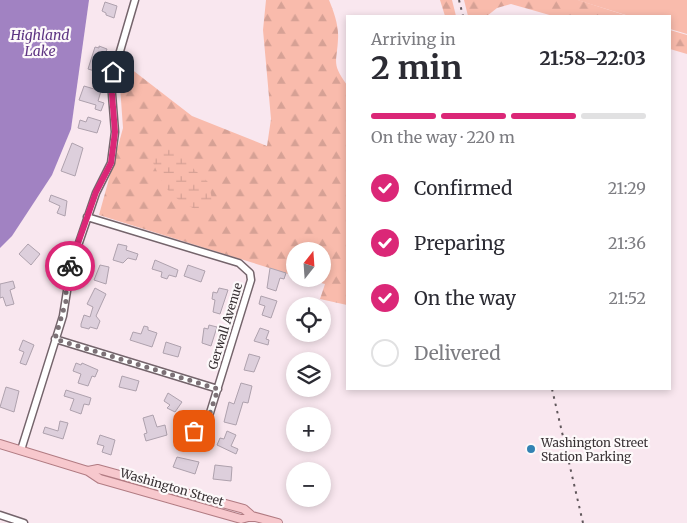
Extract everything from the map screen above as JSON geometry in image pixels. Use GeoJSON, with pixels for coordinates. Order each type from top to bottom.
{"type":"FeatureCollection","features":[{"type":"Feature","properties":{"kind":"main road","name":"Washington Street"},"geometry":{"type":"LineString","coordinates":[[0,444],[88,471],[98,469],[244,509],[252,519],[278,523]]}},
{"type":"Feature","properties":{"kind":"street"},"geometry":{"type":"LineString","coordinates":[[21,450],[66,301],[66,284],[71,266],[96,192],[111,163],[115,132],[111,82],[135,0]]}},
{"type":"Feature","properties":{"kind":"street","name":"Gerwall Avenue"},"geometry":{"type":"LineString","coordinates":[[87,217],[244,266],[251,276],[209,416],[194,431]]}},
{"type":"Feature","properties":{"kind":"street"},"geometry":{"type":"LineString","coordinates":[[55,339],[218,389]]}},
{"type":"Feature","properties":{"kind":"street"},"geometry":{"type":"LineString","coordinates":[[0,515],[24,523]]}},
{"type":"Feature","properties":{"kind":"street"},"geometry":{"type":"LineString","coordinates":[[246,523],[252,519]]}},
{"type":"Feature","properties":{"kind":"green space"},"geometry":{"type":"Polygon","coordinates":[[[266,0],[329,0],[338,29],[336,63],[346,84],[346,305],[331,301],[331,297],[321,297],[324,288],[331,288],[331,242],[286,242],[286,273],[99,215],[123,128],[120,86],[126,65],[192,116],[267,146],[271,119],[263,30],[266,0]]]}},
{"type":"Feature","properties":{"kind":"green space"},"geometry":{"type":"Polygon","coordinates":[[[440,0],[452,0],[456,15],[445,15],[440,0]]]}},
{"type":"Feature","properties":{"kind":"green space"},"geometry":{"type":"Polygon","coordinates":[[[464,0],[578,0],[625,15],[550,15],[511,4],[497,8],[488,15],[468,15],[464,0]]]}},
{"type":"Feature","properties":{"kind":"green space"},"geometry":{"type":"Polygon","coordinates":[[[577,0],[687,0],[687,34],[671,29],[671,15],[626,15],[577,0]]]}},
{"type":"Feature","properties":{"kind":"green space"},"geometry":{"type":"Polygon","coordinates":[[[671,30],[687,35],[687,54],[671,49],[671,30]]]}},
{"type":"Feature","properties":{"kind":"green space"},"geometry":{"type":"Polygon","coordinates":[[[160,148],[173,150],[209,183],[212,200],[208,209],[199,211],[188,206],[167,189],[150,155],[160,148]]]}},
{"type":"Feature","properties":{"kind":"water","name":"Highland Lake"},"geometry":{"type":"Polygon","coordinates":[[[0,0],[89,0],[71,129],[52,175],[12,236],[0,248],[0,0]]]}},
{"type":"Feature","properties":{"kind":"building"},"geometry":{"type":"Polygon","coordinates":[[[105,2],[117,6],[114,18],[102,11],[105,2]]]}},
{"type":"Feature","properties":{"kind":"building"},"geometry":{"type":"Polygon","coordinates":[[[99,46],[107,49],[98,72],[88,69],[95,47],[99,48],[99,46]]]}},
{"type":"Feature","properties":{"kind":"building"},"geometry":{"type":"Polygon","coordinates":[[[84,86],[101,91],[98,101],[104,103],[101,111],[95,109],[96,105],[79,100],[84,86]]]}},
{"type":"Feature","properties":{"kind":"building"},"geometry":{"type":"Polygon","coordinates":[[[88,117],[101,121],[97,133],[78,128],[80,120],[86,122],[88,117]]]}},
{"type":"Feature","properties":{"kind":"building"},"geometry":{"type":"Polygon","coordinates":[[[72,143],[83,148],[75,176],[61,171],[72,143]]]}},
{"type":"Feature","properties":{"kind":"building"},"geometry":{"type":"Polygon","coordinates":[[[51,195],[67,201],[65,216],[57,213],[60,206],[49,201],[51,195]]]}},
{"type":"Feature","properties":{"kind":"building"},"geometry":{"type":"Polygon","coordinates":[[[28,244],[40,254],[31,265],[19,254],[28,244]]]}},
{"type":"Feature","properties":{"kind":"building"},"geometry":{"type":"Polygon","coordinates":[[[118,244],[127,246],[126,250],[138,254],[136,260],[128,258],[123,263],[113,260],[118,244]]]}},
{"type":"Feature","properties":{"kind":"building"},"geometry":{"type":"Polygon","coordinates":[[[155,260],[178,270],[176,277],[169,275],[167,279],[161,277],[162,272],[152,269],[155,260]]]}},
{"type":"Feature","properties":{"kind":"building"},"geometry":{"type":"Polygon","coordinates":[[[100,265],[109,267],[106,284],[94,280],[100,265]]]}},
{"type":"Feature","properties":{"kind":"building"},"geometry":{"type":"Polygon","coordinates":[[[188,265],[205,271],[201,282],[184,276],[188,265]]]}},
{"type":"Feature","properties":{"kind":"building"},"geometry":{"type":"Polygon","coordinates":[[[270,268],[286,273],[284,279],[280,278],[276,291],[267,288],[270,268]]]}},
{"type":"Feature","properties":{"kind":"building"},"geometry":{"type":"Polygon","coordinates":[[[13,281],[15,288],[10,290],[14,304],[6,306],[3,297],[0,298],[0,284],[13,281]]]}},
{"type":"Feature","properties":{"kind":"building"},"geometry":{"type":"Polygon","coordinates":[[[95,288],[106,294],[96,316],[100,321],[97,329],[81,327],[84,315],[90,317],[93,307],[87,304],[95,288]]]}},
{"type":"Feature","properties":{"kind":"building"},"geometry":{"type":"Polygon","coordinates":[[[219,288],[228,290],[220,314],[213,312],[215,300],[212,299],[213,292],[217,293],[219,288]]]}},
{"type":"Feature","properties":{"kind":"building"},"geometry":{"type":"Polygon","coordinates":[[[261,296],[277,301],[271,318],[262,315],[265,306],[259,304],[261,296]]]}},
{"type":"Feature","properties":{"kind":"building"},"geometry":{"type":"Polygon","coordinates":[[[209,325],[217,327],[211,346],[202,343],[204,328],[208,329],[209,325]]]}},
{"type":"Feature","properties":{"kind":"building"},"geometry":{"type":"Polygon","coordinates":[[[144,326],[148,327],[148,330],[157,333],[152,347],[130,340],[133,332],[141,334],[144,326]]]}},
{"type":"Feature","properties":{"kind":"building"},"geometry":{"type":"Polygon","coordinates":[[[260,328],[269,331],[266,339],[269,340],[268,345],[254,341],[260,328]]]}},
{"type":"Feature","properties":{"kind":"building"},"geometry":{"type":"Polygon","coordinates":[[[23,340],[34,345],[26,365],[20,363],[24,352],[19,350],[23,340]]]}},
{"type":"Feature","properties":{"kind":"building"},"geometry":{"type":"Polygon","coordinates":[[[166,342],[181,347],[178,357],[163,353],[166,342]]]}},
{"type":"Feature","properties":{"kind":"building"},"geometry":{"type":"Polygon","coordinates":[[[249,354],[260,357],[254,372],[244,370],[249,354]]]}},
{"type":"Feature","properties":{"kind":"building"},"geometry":{"type":"Polygon","coordinates":[[[76,363],[81,365],[82,363],[98,370],[95,377],[92,376],[88,386],[78,383],[81,374],[73,371],[76,363]]]}},
{"type":"Feature","properties":{"kind":"building"},"geometry":{"type":"Polygon","coordinates":[[[122,376],[139,381],[136,391],[119,387],[122,376]]]}},
{"type":"Feature","properties":{"kind":"building"},"geometry":{"type":"Polygon","coordinates":[[[241,383],[252,386],[248,403],[243,402],[236,425],[224,422],[229,402],[234,404],[241,383]]]}},
{"type":"Feature","properties":{"kind":"building"},"geometry":{"type":"Polygon","coordinates":[[[6,387],[19,391],[14,412],[0,407],[6,387]]]}},
{"type":"Feature","properties":{"kind":"building"},"geometry":{"type":"Polygon","coordinates":[[[66,390],[91,398],[89,405],[84,404],[81,414],[70,410],[74,399],[64,396],[66,390]]]}},
{"type":"Feature","properties":{"kind":"building"},"geometry":{"type":"Polygon","coordinates":[[[168,393],[182,402],[175,412],[167,408],[170,405],[164,401],[168,393]]]}},
{"type":"Feature","properties":{"kind":"building"},"geometry":{"type":"Polygon","coordinates":[[[153,415],[157,427],[165,425],[167,435],[146,441],[144,434],[147,433],[143,418],[153,415]]]}},
{"type":"Feature","properties":{"kind":"building"},"geometry":{"type":"Polygon","coordinates":[[[60,421],[68,423],[63,439],[43,433],[45,427],[58,431],[60,421]]]}},
{"type":"Feature","properties":{"kind":"building"},"geometry":{"type":"Polygon","coordinates":[[[227,431],[236,435],[231,446],[238,449],[236,454],[217,445],[220,438],[224,439],[227,431]]]}},
{"type":"Feature","properties":{"kind":"building"},"geometry":{"type":"Polygon","coordinates":[[[100,435],[115,440],[111,455],[102,452],[104,446],[97,444],[100,435]]]}},
{"type":"Feature","properties":{"kind":"building"},"geometry":{"type":"Polygon","coordinates":[[[177,457],[199,462],[195,474],[173,467],[177,457]]]}},
{"type":"Feature","properties":{"kind":"building"},"geometry":{"type":"Polygon","coordinates":[[[215,465],[232,467],[231,481],[213,479],[215,465]]]}},
{"type":"Feature","properties":{"kind":"railway"},"geometry":{"type":"LineString","coordinates":[[459,0],[463,15]]}},
{"type":"Feature","properties":{"kind":"railway"},"geometry":{"type":"LineString","coordinates":[[552,390],[583,523]]}},
{"type":"Feature","properties":{"kind":"way so far"},"geometry":{"type":"LineString","coordinates":[[70,266],[63,316],[55,339],[218,389],[209,416],[194,431]]}},
{"type":"Feature","properties":{"kind":"place","name":"Washington Street Station Parking"},"geometry":{"type":"Point","coordinates":[531,449]}},
{"type":"Feature","properties":{"kind":"route"},"geometry":{"type":"LineString","coordinates":[[70,266],[96,192],[111,163],[115,132],[111,82],[113,72]]}}]}
